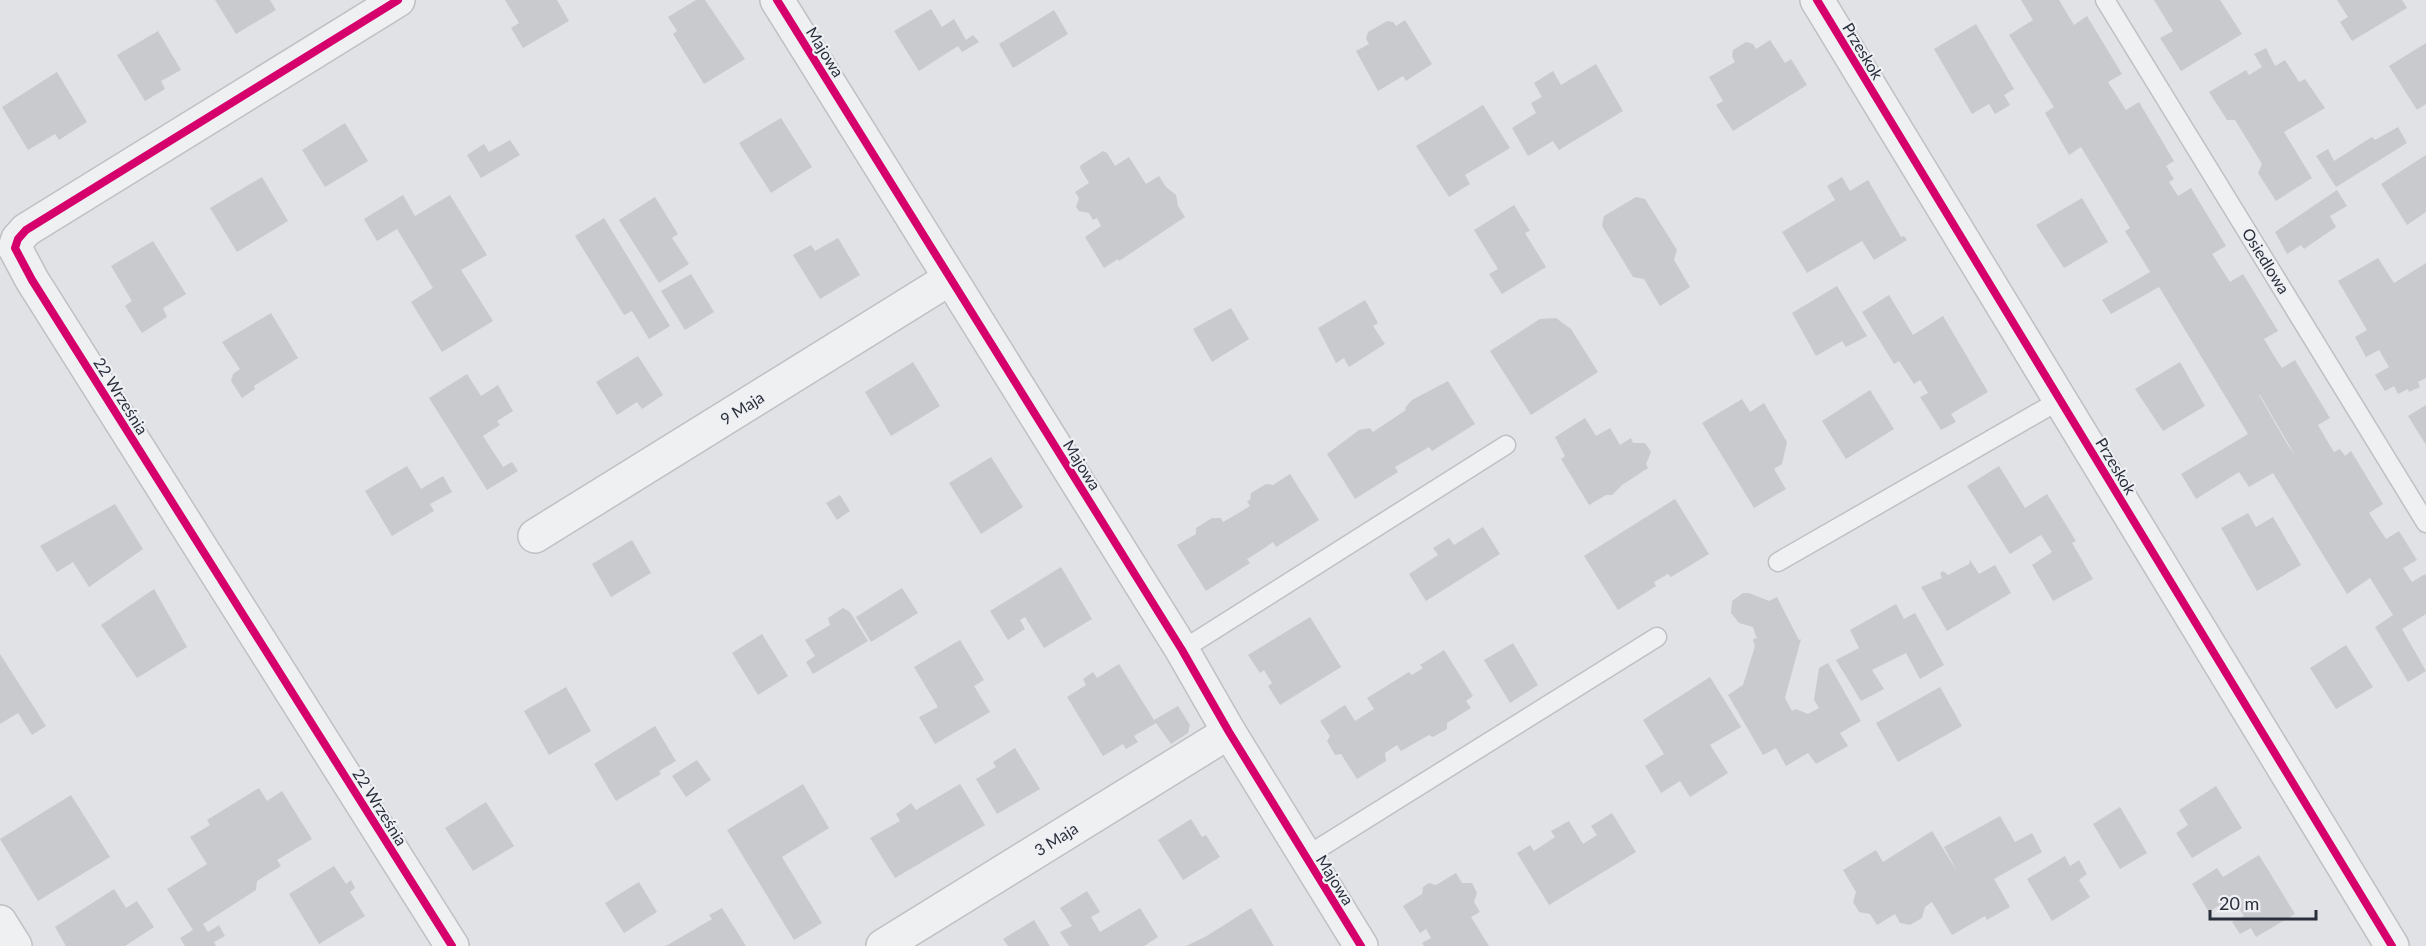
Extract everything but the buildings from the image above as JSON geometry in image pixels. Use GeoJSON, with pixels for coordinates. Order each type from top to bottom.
{"type":"FeatureCollection","features":[{"type":"Feature","properties":{"kind":"street","name":"22 Września"},"geometry":{"type":"LineString","coordinates":[[398,0],[26,230],[18,239],[15,248],[32,280],[452,946]]}},
{"type":"Feature","properties":{"kind":"street","name":"Majowa"},"geometry":{"type":"LineString","coordinates":[[777,0],[1182,650],[1229,732],[1361,946]]}},
{"type":"Feature","properties":{"kind":"street","name":"Przeskok"},"geometry":{"type":"LineString","coordinates":[[1816,0],[2392,946]]}},
{"type":"Feature","properties":{"kind":"street","name":"9 Maja"},"geometry":{"type":"LineString","coordinates":[[535,536],[949,279]]}},
{"type":"Feature","properties":{"kind":"street","name":"3 Maja"},"geometry":{"type":"LineString","coordinates":[[883,946],[1229,732]]}},
{"type":"Feature","properties":{"kind":"street"},"geometry":{"type":"LineString","coordinates":[[0,922],[15,946]]}},
{"type":"Feature","properties":{"kind":"lane","name":"Osiedlowa"},"geometry":{"type":"LineString","coordinates":[[2105,0],[2426,522]]}},
{"type":"Feature","properties":{"kind":"lane"},"geometry":{"type":"LineString","coordinates":[[1778,562],[2060,400]]}},
{"type":"Feature","properties":{"kind":"lane"},"geometry":{"type":"LineString","coordinates":[[1182,650],[1506,445]]}},
{"type":"Feature","properties":{"kind":"lane"},"geometry":{"type":"LineString","coordinates":[[1305,856],[1657,637]]}},
{"type":"Feature","properties":{"kind":"cycle path"},"geometry":{"type":"LineString","coordinates":[[398,0],[26,230],[18,239],[15,248],[32,280],[452,946]]}},
{"type":"Feature","properties":{"kind":"cycle path"},"geometry":{"type":"LineString","coordinates":[[777,0],[1182,650],[1229,732],[1361,946]]}},
{"type":"Feature","properties":{"kind":"cycle path"},"geometry":{"type":"LineString","coordinates":[[1817,0],[2392,946]]}}]}
